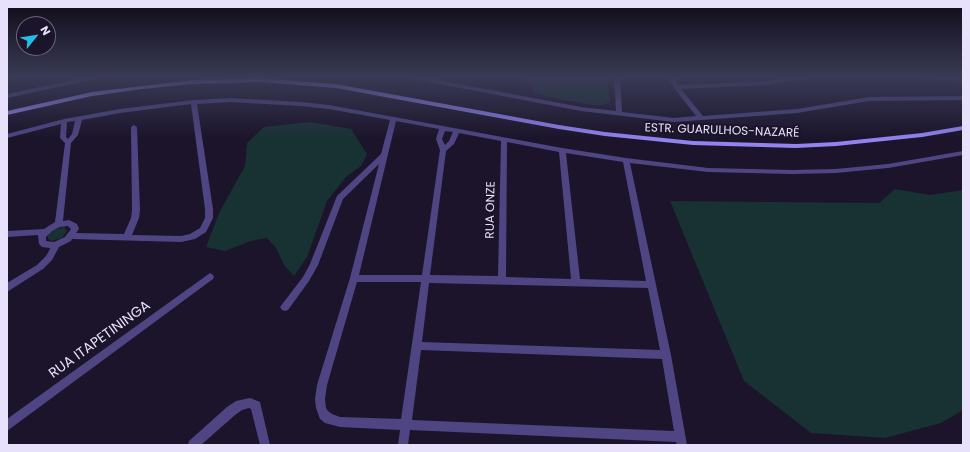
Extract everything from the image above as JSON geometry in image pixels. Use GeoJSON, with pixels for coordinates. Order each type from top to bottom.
{"type":"FeatureCollection","features":[{"type":"Feature","properties":{"kind":"main road","name":"ESTR. GUARULHOS-NAZARÉ"},"geometry":{"type":"LineString","coordinates":[[7,113],[74,98]]}},
{"type":"Feature","properties":{"kind":"main road","name":"ESTR. GUARULHOS-NAZARÉ"},"geometry":{"type":"LineString","coordinates":[[401,98],[558,127],[620,136],[693,143],[789,146],[836,144],[922,135],[963,128]]}},
{"type":"Feature","properties":{"kind":"street"},"geometry":{"type":"LineString","coordinates":[[521,98],[581,109],[674,120],[797,111],[869,99],[954,98]]}},
{"type":"Feature","properties":{"kind":"street"},"geometry":{"type":"LineString","coordinates":[[618,98],[619,114]]}},
{"type":"Feature","properties":{"kind":"street"},"geometry":{"type":"LineString","coordinates":[[684,98],[700,117]]}},
{"type":"Feature","properties":{"kind":"street"},"geometry":{"type":"LineString","coordinates":[[7,136],[64,121],[158,105],[237,100],[301,104],[394,118],[562,150],[626,160],[708,170],[799,172],[836,171],[888,166],[963,154]]}},
{"type":"Feature","properties":{"kind":"street"},"geometry":{"type":"LineString","coordinates":[[71,236],[181,239],[199,233],[206,226],[209,209],[194,102]]}},
{"type":"Feature","properties":{"kind":"street"},"geometry":{"type":"LineString","coordinates":[[59,224],[68,143],[75,135],[79,118]]}},
{"type":"Feature","properties":{"kind":"street"},"geometry":{"type":"LineString","coordinates":[[394,118],[383,156],[354,278],[322,385],[320,399],[321,408],[329,419],[340,422],[681,441],[666,355],[626,160]]}},
{"type":"Feature","properties":{"kind":"street"},"geometry":{"type":"LineString","coordinates":[[64,121],[63,138],[68,143]]}},
{"type":"Feature","properties":{"kind":"street"},"geometry":{"type":"LineString","coordinates":[[127,238],[135,218],[136,210],[134,127]]}},
{"type":"Feature","properties":{"kind":"street"},"geometry":{"type":"LineString","coordinates":[[403,445],[443,150],[439,139],[443,128]]}},
{"type":"Feature","properties":{"kind":"street"},"geometry":{"type":"LineString","coordinates":[[443,150],[452,142],[457,131]]}},
{"type":"Feature","properties":{"kind":"street","name":"RUA ONZE"},"geometry":{"type":"LineString","coordinates":[[502,280],[504,140]]}},
{"type":"Feature","properties":{"kind":"street"},"geometry":{"type":"LineString","coordinates":[[562,150],[576,283]]}},
{"type":"Feature","properties":{"kind":"street"},"geometry":{"type":"LineString","coordinates":[[285,307],[306,279],[314,265],[340,198],[383,156]]}},
{"type":"Feature","properties":{"kind":"street"},"geometry":{"type":"LineString","coordinates":[[7,234],[45,232],[59,224],[69,223],[74,226],[74,232],[71,236],[55,245],[45,244],[42,242],[42,236],[45,232]]}},
{"type":"Feature","properties":{"kind":"street"},"geometry":{"type":"LineString","coordinates":[[7,288],[40,267],[49,258],[55,245]]}},
{"type":"Feature","properties":{"kind":"street","name":"RUA ITAPETININGA"},"geometry":{"type":"LineString","coordinates":[[7,426],[210,277]]}},
{"type":"Feature","properties":{"kind":"street"},"geometry":{"type":"LineString","coordinates":[[354,278],[502,280],[652,285]]}},
{"type":"Feature","properties":{"kind":"street"},"geometry":{"type":"LineString","coordinates":[[417,346],[666,355]]}},
{"type":"Feature","properties":{"kind":"street"},"geometry":{"type":"LineString","coordinates":[[193,445],[231,411],[240,405],[250,402],[256,406],[265,445]]}},
{"type":"Feature","properties":{"kind":"green space"},"geometry":{"type":"Polygon","coordinates":[[[555,98],[610,98],[610,102],[603,105],[593,105],[555,98]]]}},
{"type":"Feature","properties":{"kind":"green space"},"geometry":{"type":"Polygon","coordinates":[[[311,122],[351,129],[367,154],[361,166],[346,177],[327,201],[307,257],[294,276],[284,265],[276,248],[267,238],[251,241],[225,251],[206,247],[219,213],[245,166],[247,143],[264,127],[311,122]]]}},
{"type":"Feature","properties":{"kind":"green space"},"geometry":{"type":"Polygon","coordinates":[[[895,189],[930,195],[963,190],[963,410],[941,423],[885,438],[811,433],[744,381],[670,201],[879,203],[895,189]]]}},
{"type":"Feature","properties":{"kind":"green space"},"geometry":{"type":"Polygon","coordinates":[[[64,227],[67,231],[62,238],[52,241],[48,239],[48,235],[51,231],[64,227]]]}}]}
